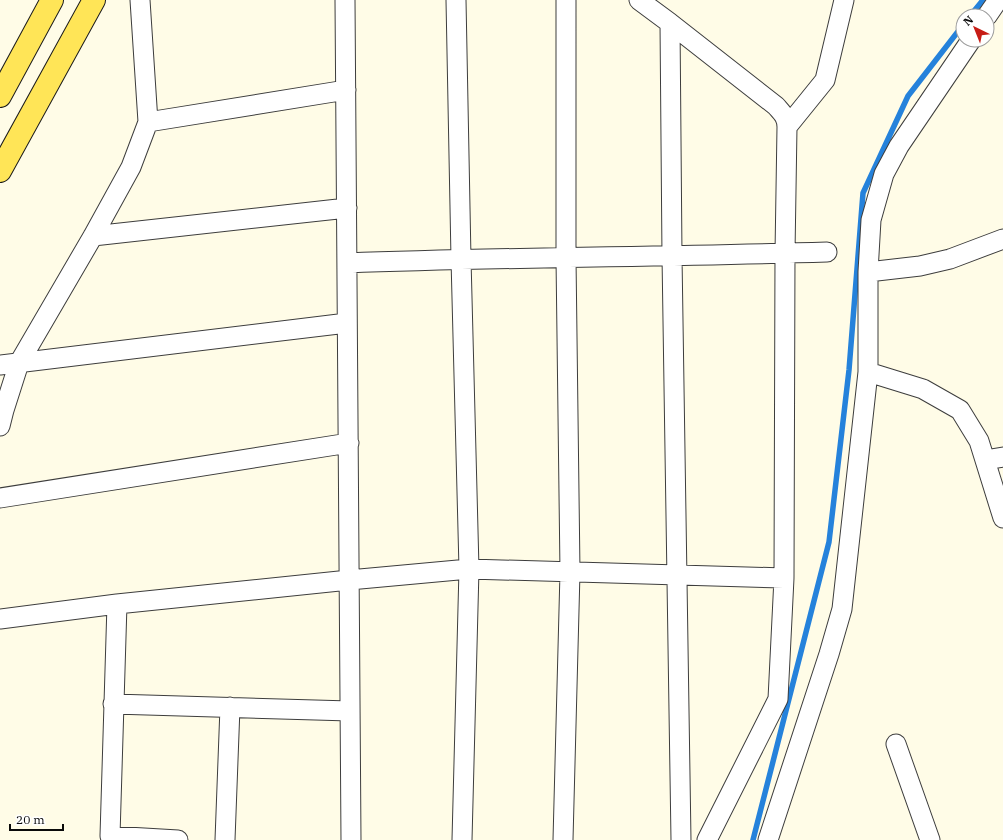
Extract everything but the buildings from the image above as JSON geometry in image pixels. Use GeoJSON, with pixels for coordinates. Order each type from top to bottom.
{"type":"FeatureCollection","features":[{"type":"Feature","properties":{"kind":"main road"},"geometry":{"type":"LineString","coordinates":[[0,96],[52,0]]}},
{"type":"Feature","properties":{"kind":"main road"},"geometry":{"type":"LineString","coordinates":[[0,171],[94,0]]}},
{"type":"Feature","properties":{"kind":"street"},"geometry":{"type":"LineString","coordinates":[[0,426],[19,363],[93,236],[131,167],[148,122],[140,0]]}},
{"type":"Feature","properties":{"kind":"street"},"geometry":{"type":"LineString","coordinates":[[345,0],[351,840]]}},
{"type":"Feature","properties":{"kind":"street"},"geometry":{"type":"LineString","coordinates":[[456,0],[469,569],[462,840]]}},
{"type":"Feature","properties":{"kind":"street"},"geometry":{"type":"LineString","coordinates":[[563,840],[570,572],[566,258],[566,0]]}},
{"type":"Feature","properties":{"kind":"street"},"geometry":{"type":"LineString","coordinates":[[639,0],[776,106],[785,116],[789,125],[785,254],[784,578],[778,699],[707,840]]}},
{"type":"Feature","properties":{"kind":"street"},"geometry":{"type":"LineString","coordinates":[[789,125],[825,80],[844,0]]}},
{"type":"Feature","properties":{"kind":"street"},"geometry":{"type":"LineString","coordinates":[[670,23],[676,576],[681,840]]}},
{"type":"Feature","properties":{"kind":"street"},"geometry":{"type":"LineString","coordinates":[[768,840],[829,654],[842,609],[868,372],[868,272],[871,220],[884,174],[899,146],[966,48]]}},
{"type":"Feature","properties":{"kind":"street"},"geometry":{"type":"LineString","coordinates":[[148,122],[346,90]]}},
{"type":"Feature","properties":{"kind":"street"},"geometry":{"type":"LineString","coordinates":[[93,236],[347,208]]}},
{"type":"Feature","properties":{"kind":"street"},"geometry":{"type":"LineString","coordinates":[[868,272],[920,266],[950,259],[1003,240]]}},
{"type":"Feature","properties":{"kind":"street"},"geometry":{"type":"LineString","coordinates":[[347,263],[461,259],[828,252]]}},
{"type":"Feature","properties":{"kind":"street"},"geometry":{"type":"LineString","coordinates":[[0,365],[347,323]]}},
{"type":"Feature","properties":{"kind":"street"},"geometry":{"type":"LineString","coordinates":[[868,372],[923,389],[960,410],[979,441],[994,459],[1003,518]]}},
{"type":"Feature","properties":{"kind":"street"},"geometry":{"type":"LineString","coordinates":[[0,498],[348,443]]}},
{"type":"Feature","properties":{"kind":"street"},"geometry":{"type":"LineString","coordinates":[[0,619],[117,604],[469,569],[784,578]]}},
{"type":"Feature","properties":{"kind":"street"},"geometry":{"type":"LineString","coordinates":[[117,604],[110,836],[178,840]]}},
{"type":"Feature","properties":{"kind":"street"},"geometry":{"type":"LineString","coordinates":[[114,704],[350,710]]}},
{"type":"Feature","properties":{"kind":"street"},"geometry":{"type":"LineString","coordinates":[[225,840],[230,707]]}},
{"type":"Feature","properties":{"kind":"street"},"geometry":{"type":"LineString","coordinates":[[896,744],[930,840]]}},
{"type":"Feature","properties":{"kind":"waterway"},"geometry":{"type":"LineString","coordinates":[[976,8],[983,0]]}},
{"type":"Feature","properties":{"kind":"waterway"},"geometry":{"type":"LineString","coordinates":[[753,840],[829,542],[849,370],[863,193],[908,96],[955,35]]}}]}
